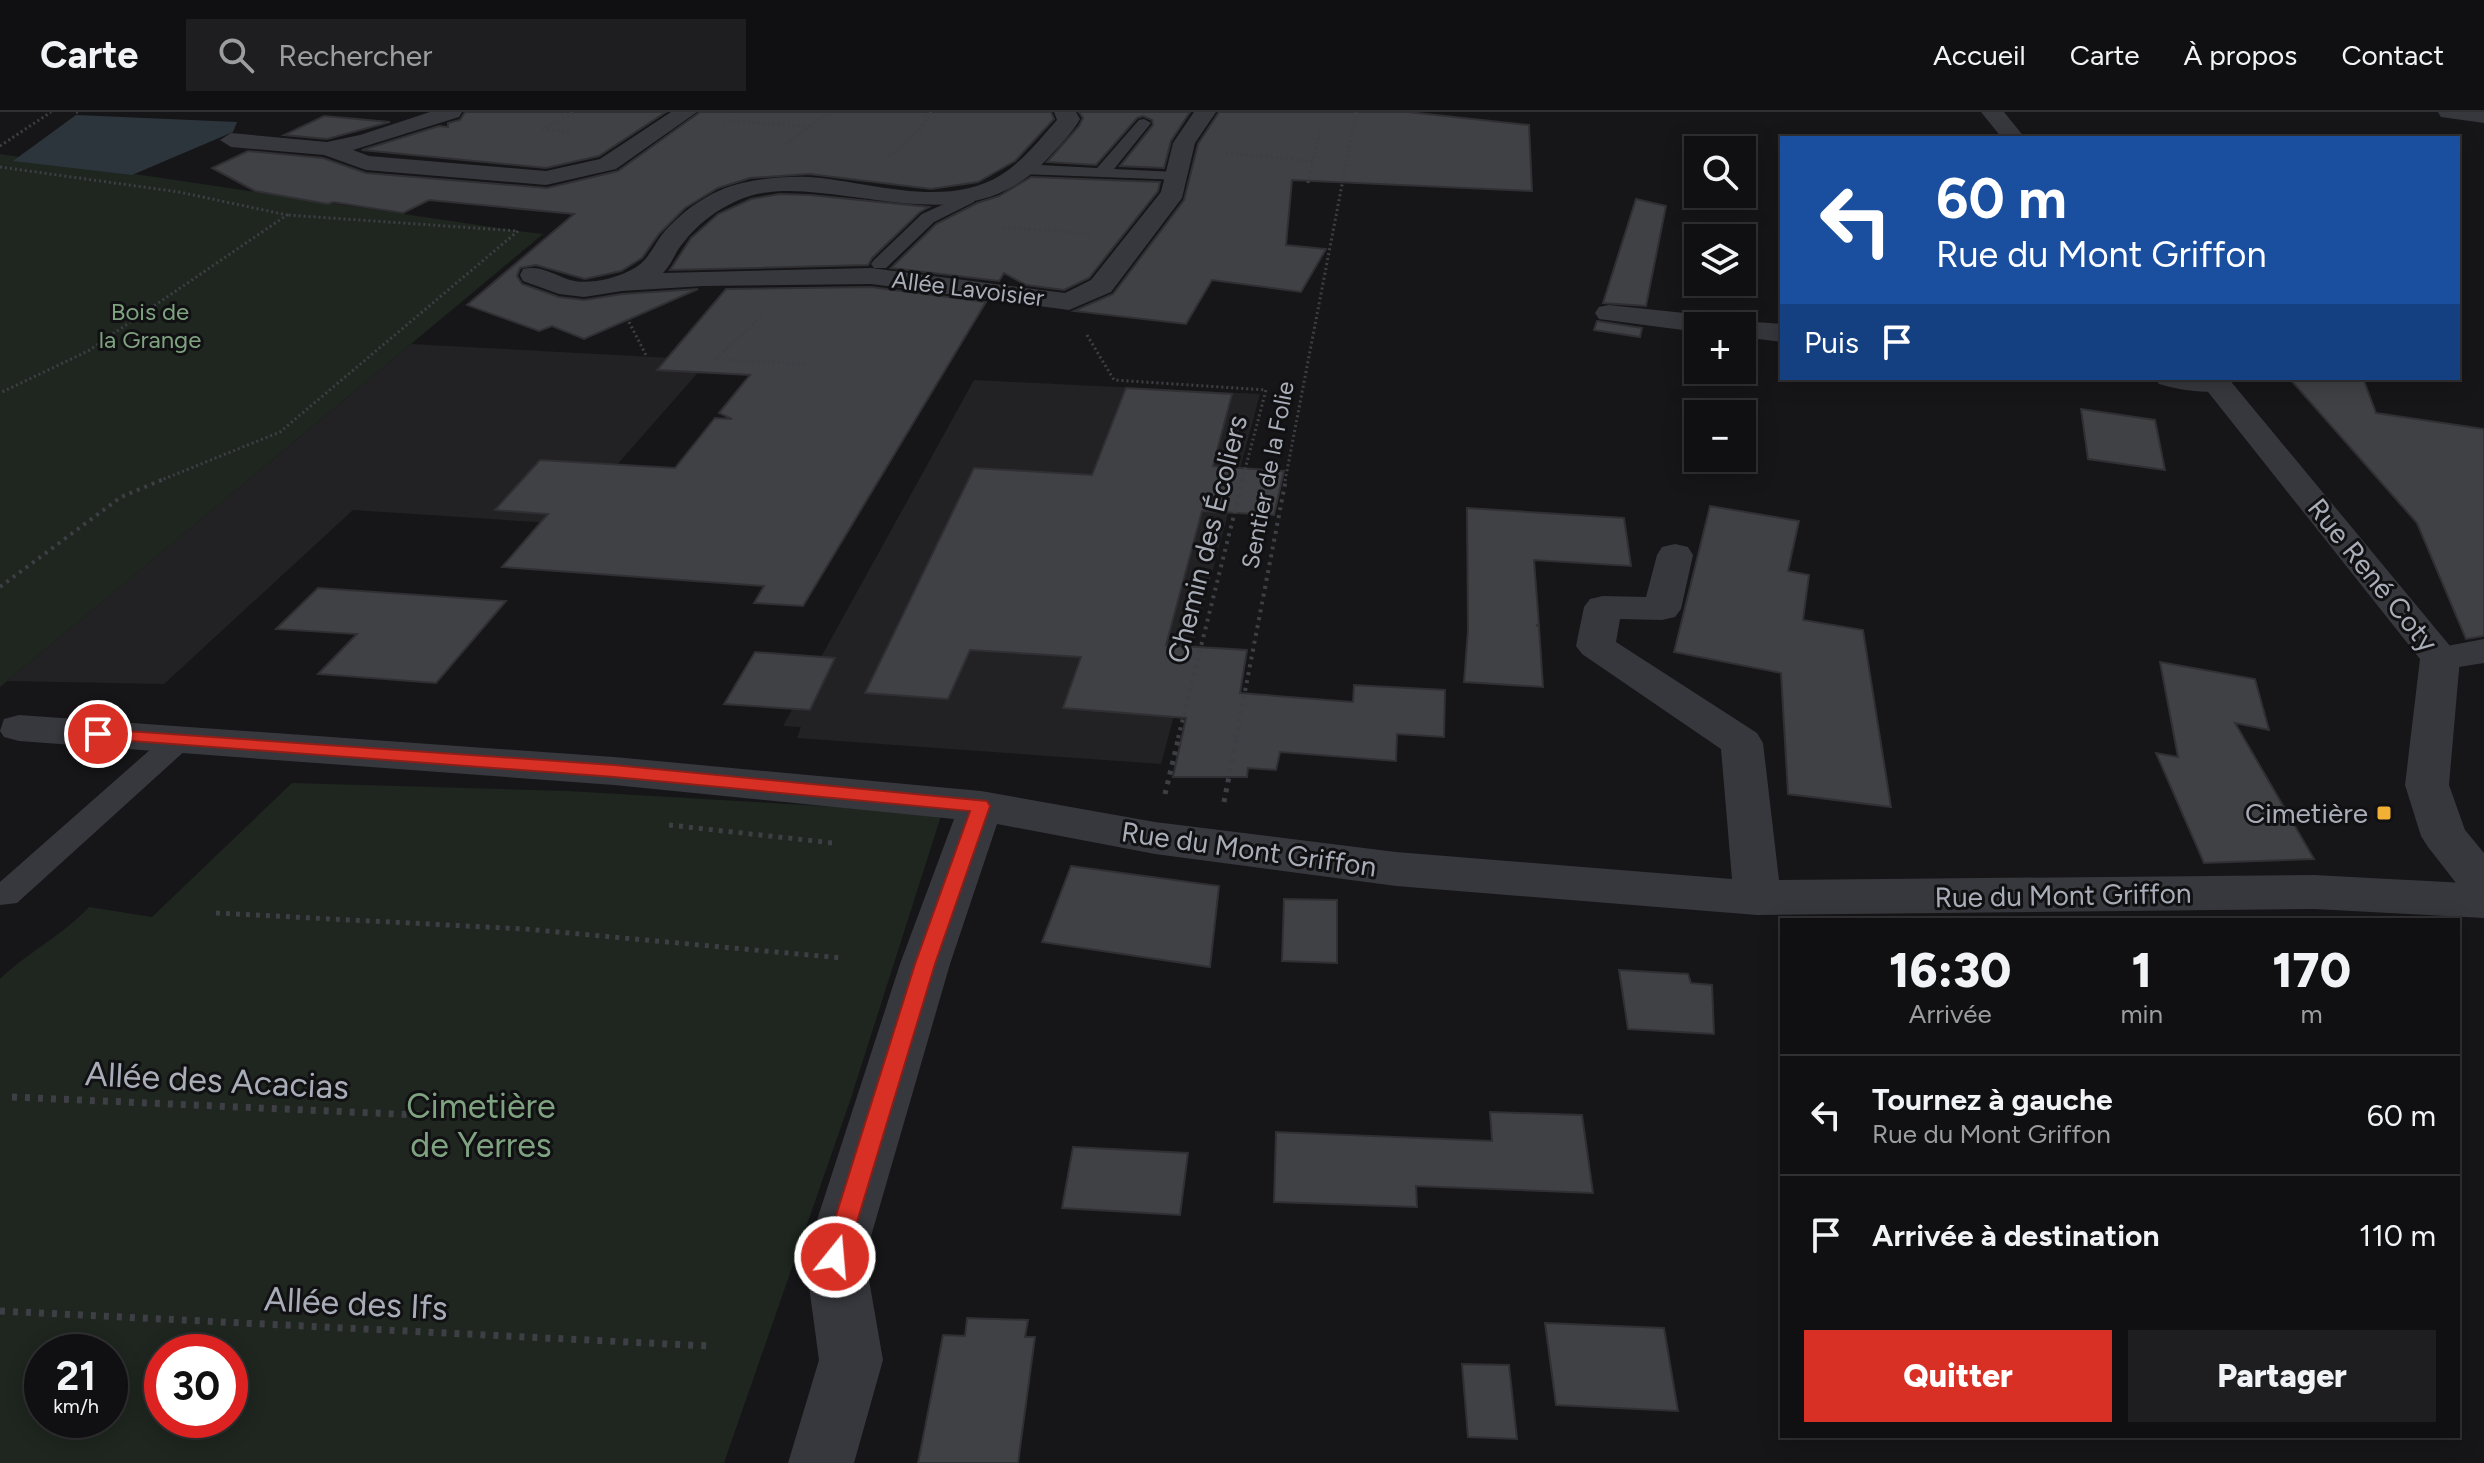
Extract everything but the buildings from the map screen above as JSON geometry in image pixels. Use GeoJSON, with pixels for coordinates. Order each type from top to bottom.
{"type":"FeatureCollection","features":[{"type":"Feature","properties":{"kind":"street"},"geometry":{"type":"LineString","coordinates":[[327,149],[451,112]]}},
{"type":"Feature","properties":{"kind":"street"},"geometry":{"type":"LineString","coordinates":[[626,284],[657,265],[672,238],[726,196],[762,185],[783,184],[968,198],[1003,184],[1021,169],[1067,123],[1069,119],[1065,112]]}},
{"type":"Feature","properties":{"kind":"street","name":"Allée Lavoisier"},"geometry":{"type":"LineString","coordinates":[[533,275],[573,289],[703,278],[871,276],[1069,302],[1101,286],[1173,193],[1184,143],[1205,112]]}},
{"type":"Feature","properties":{"kind":"street"},"geometry":{"type":"LineString","coordinates":[[1992,112],[2012,136]]}},
{"type":"Feature","properties":{"kind":"street"},"geometry":{"type":"LineString","coordinates":[[2449,112],[2484,117]]}},
{"type":"Feature","properties":{"kind":"street"},"geometry":{"type":"LineString","coordinates":[[380,114],[416,124]]}},
{"type":"Feature","properties":{"kind":"street"},"geometry":{"type":"LineString","coordinates":[[231,140],[327,149],[366,163],[524,178],[561,176],[608,164],[684,114]]}},
{"type":"Feature","properties":{"kind":"street"},"geometry":{"type":"LineString","coordinates":[[1609,313],[1684,322]]}},
{"type":"Feature","properties":{"kind":"street"},"geometry":{"type":"LineString","coordinates":[[1756,330],[1780,333]]}},
{"type":"Feature","properties":{"kind":"street","name":"Rue René Coty"},"geometry":{"type":"LineString","coordinates":[[2214,381],[2440,658],[2427,785],[2444,836],[2484,885]]}},
{"type":"Feature","properties":{"kind":"street"},"geometry":{"type":"LineString","coordinates":[[1675,555],[1662,609],[1603,607],[1596,646],[1742,743],[1757,898]]}},
{"type":"Feature","properties":{"kind":"street"},"geometry":{"type":"LineString","coordinates":[[2440,658],[2484,651]]}},
{"type":"Feature","properties":{"kind":"street","name":"Rue du Mont Griffon"},"geometry":{"type":"LineString","coordinates":[[19,728],[614,771],[981,806],[1155,838],[1396,869],[1757,898],[2314,892],[2484,901]]}},
{"type":"Feature","properties":{"kind":"street"},"geometry":{"type":"LineString","coordinates":[[821,1463],[851,1360],[835,1257],[925,964],[981,806]]}},
{"type":"Feature","properties":{"kind":"lane"},"geometry":{"type":"LineString","coordinates":[[1101,174],[1144,123]]}},
{"type":"Feature","properties":{"kind":"lane"},"geometry":{"type":"LineString","coordinates":[[1021,169],[1101,174],[1178,165]]}},
{"type":"Feature","properties":{"kind":"lane"},"geometry":{"type":"LineString","coordinates":[[880,264],[928,218],[968,198]]}},
{"type":"Feature","properties":{"kind":"lane"},"geometry":{"type":"LineString","coordinates":[[6,895],[178,741]]}},
{"type":"Feature","properties":{"kind":"path"},"geometry":{"type":"LineString","coordinates":[[0,146],[51,112]]}},
{"type":"Feature","properties":{"kind":"path"},"geometry":{"type":"LineString","coordinates":[[786,144],[830,112]]}},
{"type":"Feature","properties":{"kind":"path"},"geometry":{"type":"LineString","coordinates":[[848,189],[913,136],[931,112]]}},
{"type":"Feature","properties":{"kind":"path","name":"Sentier de la Folie"},"geometry":{"type":"LineString","coordinates":[[1215,846],[1356,112]]}},
{"type":"Feature","properties":{"kind":"path"},"geometry":{"type":"LineString","coordinates":[[684,114],[809,127]]}},
{"type":"Feature","properties":{"kind":"path"},"geometry":{"type":"LineString","coordinates":[[1308,183],[1320,131]]}},
{"type":"Feature","properties":{"kind":"path"},"geometry":{"type":"LineString","coordinates":[[1178,165],[1211,152],[1314,161]]}},
{"type":"Feature","properties":{"kind":"path"},"geometry":{"type":"LineString","coordinates":[[0,167],[179,192],[287,215],[518,231],[280,432],[121,497],[0,587]]}},
{"type":"Feature","properties":{"kind":"path"},"geometry":{"type":"LineString","coordinates":[[0,393],[88,351],[287,215]]}},
{"type":"Feature","properties":{"kind":"path"},"geometry":{"type":"LineString","coordinates":[[999,226],[1138,238]]}},
{"type":"Feature","properties":{"kind":"path"},"geometry":{"type":"LineString","coordinates":[[804,278],[715,359],[806,364]]}},
{"type":"Feature","properties":{"kind":"path","name":"Chemin des Écoliers"},"geometry":{"type":"LineString","coordinates":[[1084,330],[1114,380],[1266,390],[1201,642],[1155,838]]}},
{"type":"Feature","properties":{"kind":"path"},"geometry":{"type":"LineString","coordinates":[[216,913],[525,929],[842,958]]}},
{"type":"Feature","properties":{"kind":"path","name":"Allée des Acacias"},"geometry":{"type":"LineString","coordinates":[[12,1097],[419,1115]]}},
{"type":"Feature","properties":{"kind":"path","name":"Allée des Ifs"},"geometry":{"type":"LineString","coordinates":[[0,1311],[709,1346]]}},
{"type":"Feature","properties":{"kind":"shaded area"},"geometry":{"type":"Polygon","coordinates":[[[76,115],[237,122],[233,132],[132,175],[13,161],[76,115]]]}},
{"type":"Feature","properties":{"kind":"shaded area"},"geometry":{"type":"Polygon","coordinates":[[[411,344],[709,360],[565,524],[353,510],[164,684],[7,681],[411,344]]]}},
{"type":"Feature","properties":{"kind":"shaded area"},"geometry":{"type":"Polygon","coordinates":[[[974,380],[1260,394],[1161,764],[797,738],[801,727],[783,726],[974,380]]]}},
{"type":"Feature","properties":{"kind":"green space","name":"Bois de la Grange"},"geometry":{"type":"Polygon","coordinates":[[[0,154],[518,231],[543,234],[0,687],[0,154]]]}},
{"type":"Feature","properties":{"kind":"green space","name":"Cimetière de Yerres"},"geometry":{"type":"Polygon","coordinates":[[[292,783],[568,791],[942,813],[850,1101],[724,1463],[0,1463],[0,979],[89,907],[152,917],[292,783]]]}},
{"type":"Feature","properties":{"kind":"place","name":"Cimetière"},"geometry":{"type":"Point","coordinates":[2384,813]}},
{"type":"Feature","properties":{"kind":"route"},"geometry":{"type":"LineString","coordinates":[[98,734],[614,771],[981,806],[925,964],[835,1257]]}}]}
